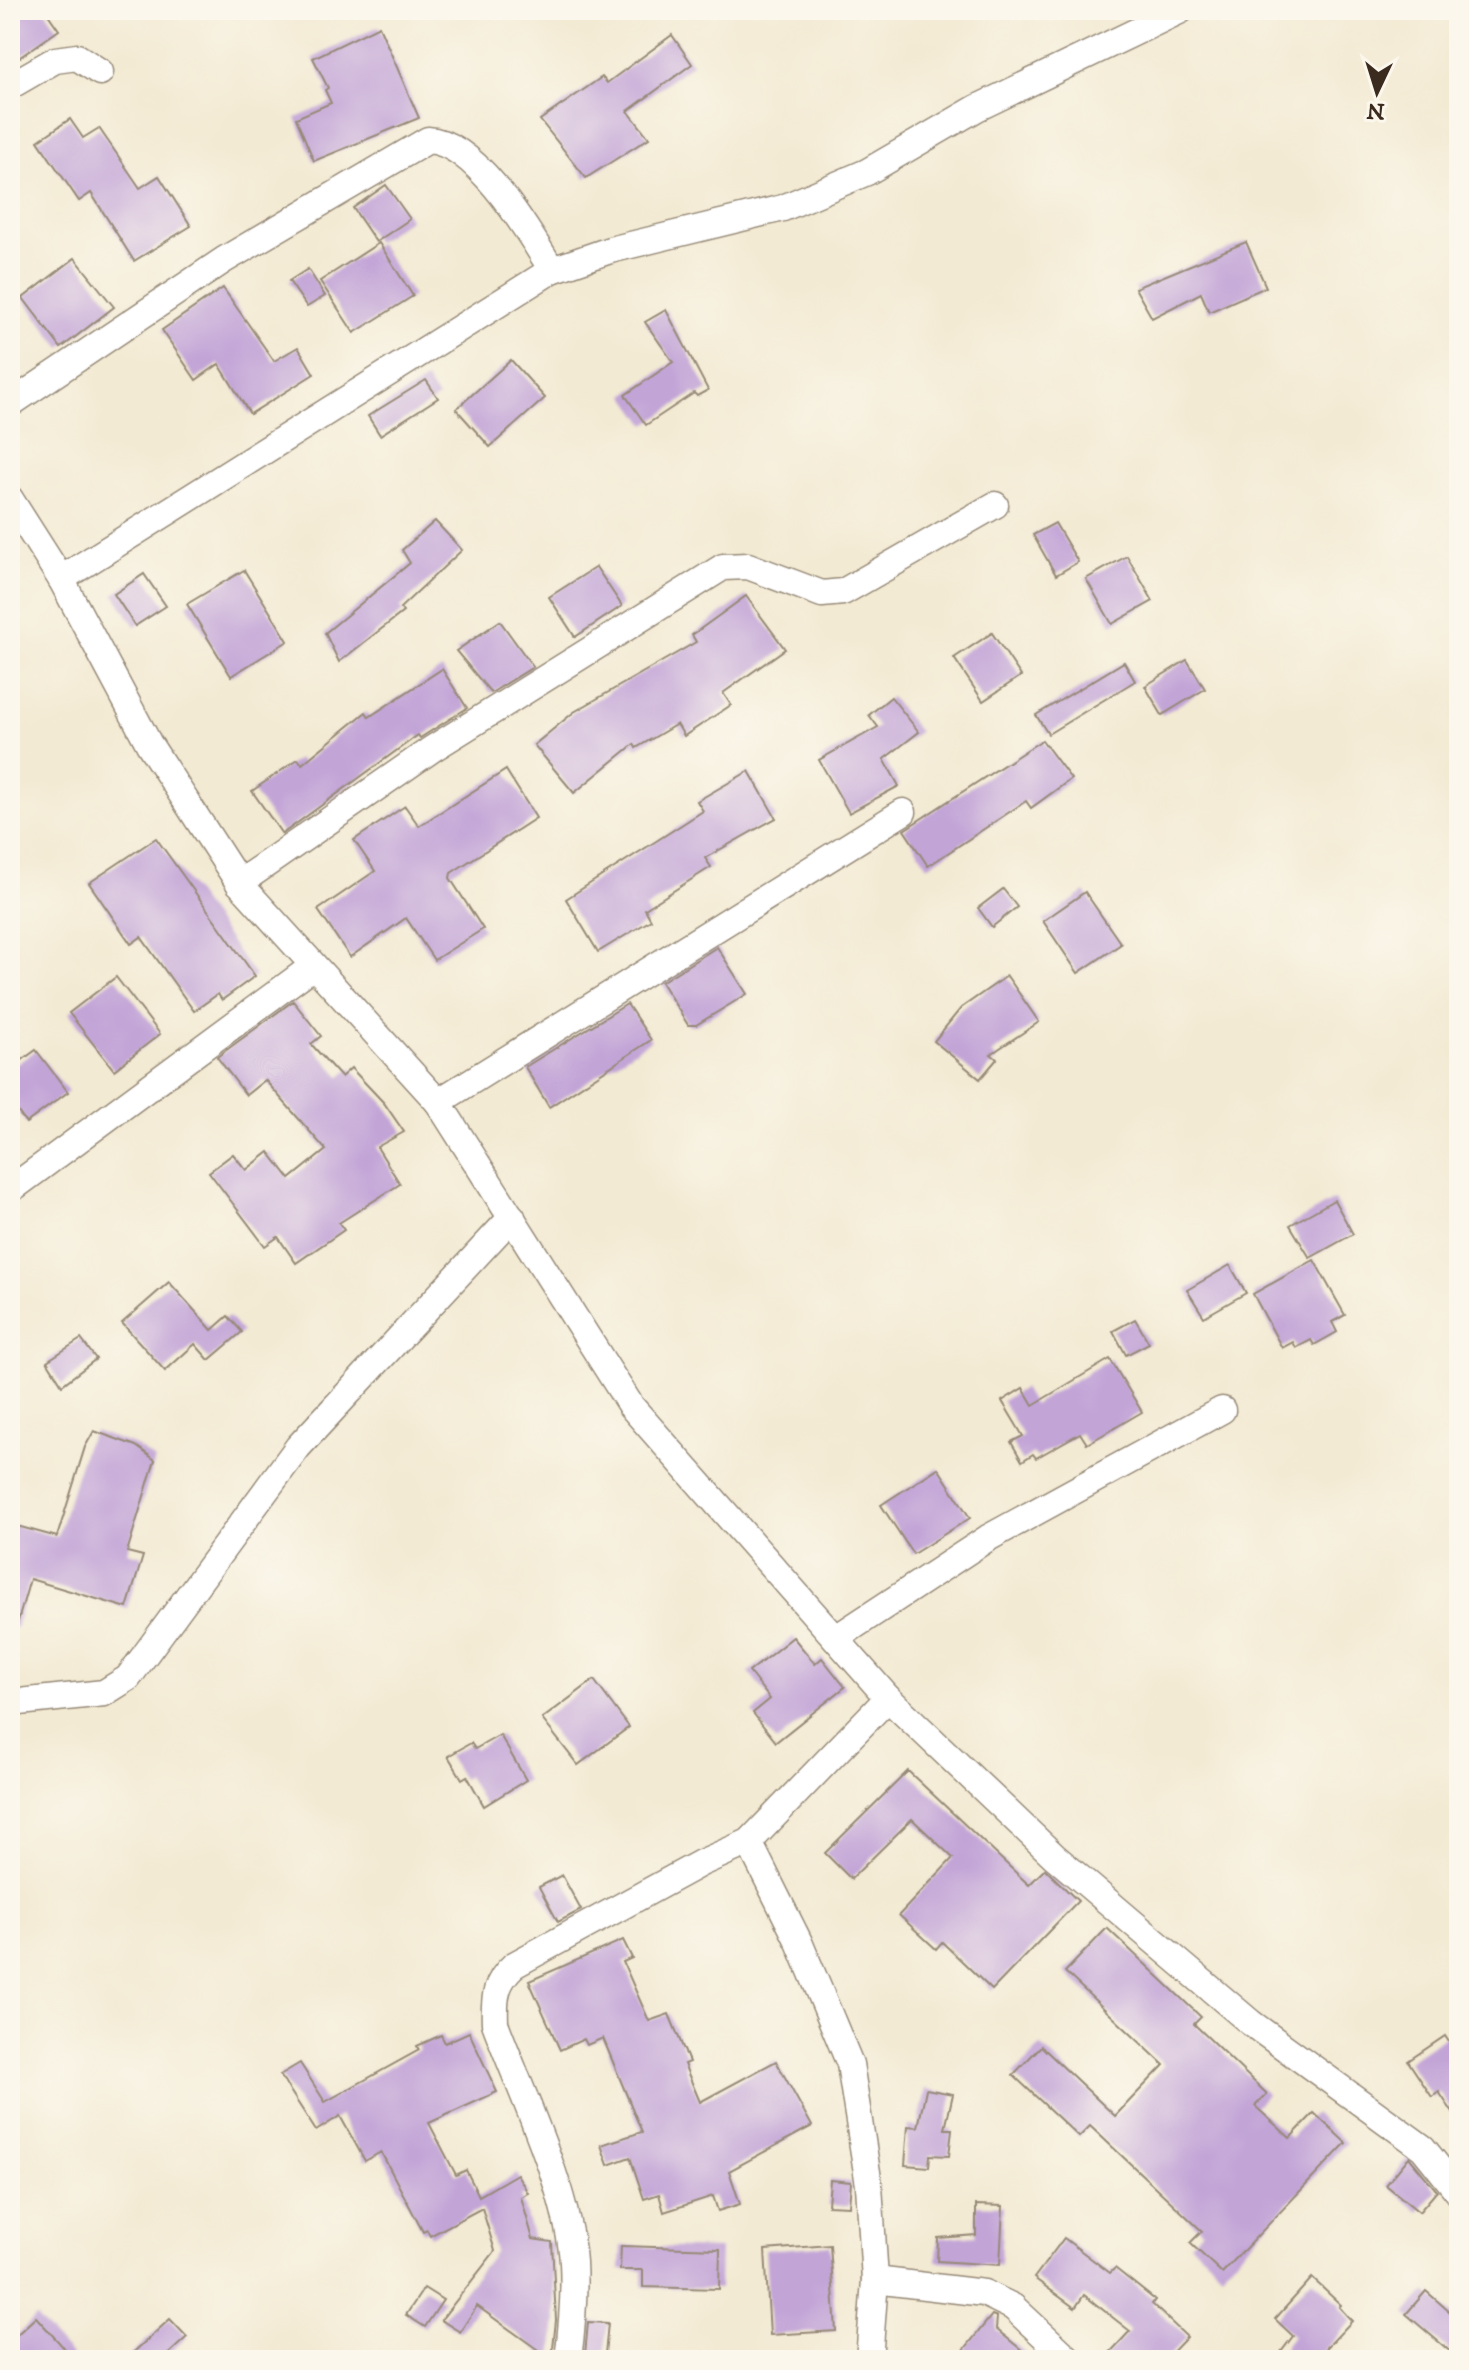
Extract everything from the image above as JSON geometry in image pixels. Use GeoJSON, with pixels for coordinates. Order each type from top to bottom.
{"type":"FeatureCollection","features":[{"type":"Feature","properties":{"kind":"street"},"geometry":{"type":"LineString","coordinates":[[61,579],[552,270],[610,250],[783,208],[867,172],[977,108],[1181,10]]}},
{"type":"Feature","properties":{"kind":"street"},"geometry":{"type":"LineString","coordinates":[[10,86],[55,60],[77,57],[100,72]]}},
{"type":"Feature","properties":{"kind":"street"},"geometry":{"type":"LineString","coordinates":[[10,404],[224,260],[428,140],[444,141],[457,150],[508,200],[552,270]]}},
{"type":"Feature","properties":{"kind":"street"},"geometry":{"type":"LineString","coordinates":[[10,499],[61,579],[149,744],[239,883],[312,967],[438,1102],[631,1406],[888,1698],[1054,1856],[1155,1944],[1350,2098],[1390,2122],[1423,2148],[1459,2193]]}},
{"type":"Feature","properties":{"kind":"street"},"geometry":{"type":"LineString","coordinates":[[239,883],[432,749],[723,567],[748,566],[822,594],[843,592],[995,505]]}},
{"type":"Feature","properties":{"kind":"street"},"geometry":{"type":"LineString","coordinates":[[438,1102],[903,812]]}},
{"type":"Feature","properties":{"kind":"street"},"geometry":{"type":"LineString","coordinates":[[10,1190],[312,967]]}},
{"type":"Feature","properties":{"kind":"street"},"geometry":{"type":"LineString","coordinates":[[10,1703],[104,1693],[128,1678],[298,1447],[512,1217]]}},
{"type":"Feature","properties":{"kind":"street"},"geometry":{"type":"LineString","coordinates":[[836,1638],[988,1538],[1222,1410]]}},
{"type":"Feature","properties":{"kind":"street"},"geometry":{"type":"LineString","coordinates":[[568,2360],[574,2313],[573,2259],[556,2186],[495,2023],[494,1997],[500,1977],[554,1943],[701,1863],[749,1842],[888,1698]]}},
{"type":"Feature","properties":{"kind":"street"},"geometry":{"type":"LineString","coordinates":[[749,1842],[799,1942],[850,2064],[869,2185],[875,2280],[869,2360]]}},
{"type":"Feature","properties":{"kind":"street"},"geometry":{"type":"LineString","coordinates":[[875,2280],[984,2293],[1013,2307],[1070,2360]]}},
{"type":"Feature","properties":{"kind":"building"},"geometry":{"type":"Polygon","coordinates":[[[10,10],[45,10],[59,30],[10,64],[10,10]]]}},
{"type":"Feature","properties":{"kind":"building"},"geometry":{"type":"Polygon","coordinates":[[[379,26],[419,118],[314,161],[296,118],[331,103],[325,90],[328,88],[313,58],[379,26]]]}},
{"type":"Feature","properties":{"kind":"building"},"geometry":{"type":"Polygon","coordinates":[[[672,35],[692,64],[628,111],[649,138],[586,178],[540,120],[602,77],[607,83],[672,35]]]}},
{"type":"Feature","properties":{"kind":"building"},"geometry":{"type":"Polygon","coordinates":[[[70,119],[83,138],[99,128],[140,188],[159,176],[191,226],[134,261],[91,193],[79,201],[38,141],[70,119]]]}},
{"type":"Feature","properties":{"kind":"building"},"geometry":{"type":"Polygon","coordinates":[[[386,185],[410,219],[376,242],[353,208],[386,185]]]}},
{"type":"Feature","properties":{"kind":"building"},"geometry":{"type":"Polygon","coordinates":[[[1246,242],[1266,287],[1209,312],[1201,293],[1152,318],[1135,288],[1246,242]]]}},
{"type":"Feature","properties":{"kind":"building"},"geometry":{"type":"Polygon","coordinates":[[[379,243],[413,296],[354,333],[320,281],[379,243]]]}},
{"type":"Feature","properties":{"kind":"building"},"geometry":{"type":"Polygon","coordinates":[[[75,258],[114,307],[61,348],[23,298],[75,258]]]}},
{"type":"Feature","properties":{"kind":"building"},"geometry":{"type":"Polygon","coordinates":[[[308,269],[325,296],[307,307],[289,281],[308,269]]]}},
{"type":"Feature","properties":{"kind":"building"},"geometry":{"type":"Polygon","coordinates":[[[223,288],[274,361],[298,347],[314,374],[250,414],[219,364],[196,380],[162,330],[223,288]]]}},
{"type":"Feature","properties":{"kind":"building"},"geometry":{"type":"Polygon","coordinates":[[[666,310],[708,390],[697,396],[694,393],[646,425],[625,395],[673,362],[645,322],[666,310]]]}},
{"type":"Feature","properties":{"kind":"building"},"geometry":{"type":"Polygon","coordinates":[[[511,360],[545,398],[490,447],[456,409],[511,360]]]}},
{"type":"Feature","properties":{"kind":"building"},"geometry":{"type":"Polygon","coordinates":[[[426,380],[438,398],[380,435],[368,416],[426,380]]]}},
{"type":"Feature","properties":{"kind":"building"},"geometry":{"type":"Polygon","coordinates":[[[435,521],[462,550],[400,608],[403,612],[339,662],[325,633],[410,563],[402,550],[435,521]]]}},
{"type":"Feature","properties":{"kind":"building"},"geometry":{"type":"Polygon","coordinates":[[[1055,523],[1078,562],[1056,575],[1033,535],[1055,523]]]}},
{"type":"Feature","properties":{"kind":"building"},"geometry":{"type":"Polygon","coordinates":[[[1127,556],[1153,601],[1112,624],[1086,579],[1127,556]]]}},
{"type":"Feature","properties":{"kind":"building"},"geometry":{"type":"Polygon","coordinates":[[[596,567],[622,606],[575,637],[549,597],[596,567]]]}},
{"type":"Feature","properties":{"kind":"building"},"geometry":{"type":"Polygon","coordinates":[[[244,570],[288,641],[231,676],[187,604],[244,570]]]}},
{"type":"Feature","properties":{"kind":"building"},"geometry":{"type":"Polygon","coordinates":[[[144,574],[166,606],[135,626],[114,594],[144,574]]]}},
{"type":"Feature","properties":{"kind":"building"},"geometry":{"type":"Polygon","coordinates":[[[746,596],[785,649],[723,693],[731,705],[684,736],[677,724],[636,748],[634,744],[574,793],[534,745],[574,712],[696,642],[692,635],[746,596]]]}},
{"type":"Feature","properties":{"kind":"building"},"geometry":{"type":"Polygon","coordinates":[[[500,621],[533,667],[491,693],[456,651],[500,621]]]}},
{"type":"Feature","properties":{"kind":"building"},"geometry":{"type":"Polygon","coordinates":[[[992,633],[1021,676],[983,701],[954,658],[992,633]]]}},
{"type":"Feature","properties":{"kind":"building"},"geometry":{"type":"Polygon","coordinates":[[[1187,660],[1205,689],[1162,715],[1145,686],[1187,660]]]}},
{"type":"Feature","properties":{"kind":"building"},"geometry":{"type":"Polygon","coordinates":[[[1124,662],[1135,681],[1048,734],[1036,715],[1124,662]]]}},
{"type":"Feature","properties":{"kind":"building"},"geometry":{"type":"Polygon","coordinates":[[[442,669],[467,708],[420,738],[418,735],[282,834],[252,791],[298,759],[302,764],[366,712],[369,717],[442,669]]]}},
{"type":"Feature","properties":{"kind":"building"},"geometry":{"type":"Polygon","coordinates":[[[891,697],[919,732],[884,759],[899,786],[849,813],[819,760],[878,727],[869,715],[891,697]]]}},
{"type":"Feature","properties":{"kind":"building"},"geometry":{"type":"Polygon","coordinates":[[[1042,740],[1071,779],[1031,808],[1026,801],[928,866],[904,830],[1042,740]]]}},
{"type":"Feature","properties":{"kind":"building"},"geometry":{"type":"Polygon","coordinates":[[[506,770],[536,818],[451,873],[450,878],[483,929],[434,960],[406,918],[350,957],[318,910],[375,871],[354,840],[405,806],[419,826],[506,770]]]}},
{"type":"Feature","properties":{"kind":"building"},"geometry":{"type":"Polygon","coordinates":[[[749,771],[776,818],[705,858],[711,867],[645,909],[651,920],[598,952],[566,899],[703,811],[697,801],[749,771]]]}},
{"type":"Feature","properties":{"kind":"building"},"geometry":{"type":"Polygon","coordinates":[[[156,838],[255,976],[222,1000],[218,994],[194,1011],[141,937],[131,944],[89,883],[156,838]]]}},
{"type":"Feature","properties":{"kind":"building"},"geometry":{"type":"Polygon","coordinates":[[[1003,889],[1017,907],[992,927],[978,908],[1003,889]]]}},
{"type":"Feature","properties":{"kind":"building"},"geometry":{"type":"Polygon","coordinates":[[[1085,892],[1121,944],[1078,973],[1043,921],[1085,892]]]}},
{"type":"Feature","properties":{"kind":"building"},"geometry":{"type":"Polygon","coordinates":[[[717,947],[747,994],[696,1025],[688,1025],[661,982],[717,947]]]}},
{"type":"Feature","properties":{"kind":"building"},"geometry":{"type":"Polygon","coordinates":[[[1007,976],[1039,1022],[991,1054],[997,1059],[980,1079],[934,1041],[961,1008],[1007,976]]]}},
{"type":"Feature","properties":{"kind":"building"},"geometry":{"type":"Polygon","coordinates":[[[116,977],[160,1034],[114,1070],[69,1013],[116,977]]]}},
{"type":"Feature","properties":{"kind":"building"},"geometry":{"type":"Polygon","coordinates":[[[293,1001],[321,1036],[311,1044],[341,1077],[351,1068],[384,1103],[404,1132],[377,1147],[400,1184],[339,1223],[344,1230],[296,1263],[278,1237],[265,1246],[209,1172],[233,1154],[246,1170],[269,1152],[290,1179],[326,1150],[265,1080],[246,1095],[217,1057],[293,1001]]]}},
{"type":"Feature","properties":{"kind":"building"},"geometry":{"type":"Polygon","coordinates":[[[627,1004],[651,1040],[549,1107],[525,1067],[627,1004]]]}},
{"type":"Feature","properties":{"kind":"building"},"geometry":{"type":"Polygon","coordinates":[[[36,1050],[68,1092],[26,1123],[10,1101],[10,1069],[36,1050]]]}},
{"type":"Feature","properties":{"kind":"building"},"geometry":{"type":"Polygon","coordinates":[[[1334,1200],[1353,1234],[1310,1258],[1290,1225],[1334,1200]]]}},
{"type":"Feature","properties":{"kind":"building"},"geometry":{"type":"Polygon","coordinates":[[[1314,1260],[1345,1315],[1332,1322],[1337,1332],[1314,1345],[1311,1340],[1296,1348],[1293,1342],[1282,1348],[1253,1294],[1314,1260]]]}},
{"type":"Feature","properties":{"kind":"building"},"geometry":{"type":"Polygon","coordinates":[[[1230,1265],[1246,1293],[1204,1317],[1187,1290],[1230,1265]]]}},
{"type":"Feature","properties":{"kind":"building"},"geometry":{"type":"Polygon","coordinates":[[[169,1282],[212,1330],[228,1316],[242,1332],[209,1360],[195,1344],[165,1371],[122,1323],[169,1282]]]}},
{"type":"Feature","properties":{"kind":"building"},"geometry":{"type":"Polygon","coordinates":[[[1135,1319],[1149,1343],[1126,1355],[1113,1331],[1135,1319]]]}},
{"type":"Feature","properties":{"kind":"building"},"geometry":{"type":"Polygon","coordinates":[[[81,1339],[96,1359],[62,1385],[47,1361],[81,1339]]]}},
{"type":"Feature","properties":{"kind":"building"},"geometry":{"type":"Polygon","coordinates":[[[1110,1359],[1142,1412],[1087,1444],[1080,1433],[1036,1458],[1033,1454],[1022,1461],[1011,1442],[1023,1436],[1002,1401],[1023,1388],[1033,1405],[1110,1359]]]}},
{"type":"Feature","properties":{"kind":"building"},"geometry":{"type":"Polygon","coordinates":[[[94,1431],[136,1446],[155,1460],[127,1552],[143,1556],[127,1608],[30,1579],[16,1628],[10,1627],[10,1524],[57,1537],[85,1447],[94,1431]]]}},
{"type":"Feature","properties":{"kind":"building"},"geometry":{"type":"Polygon","coordinates":[[[938,1468],[970,1518],[913,1554],[881,1505],[938,1468]]]}},
{"type":"Feature","properties":{"kind":"building"},"geometry":{"type":"Polygon","coordinates":[[[793,1637],[815,1664],[822,1658],[845,1687],[776,1742],[753,1713],[770,1699],[749,1672],[793,1637]]]}},
{"type":"Feature","properties":{"kind":"building"},"geometry":{"type":"Polygon","coordinates":[[[594,1680],[629,1727],[578,1765],[542,1719],[594,1680]]]}},
{"type":"Feature","properties":{"kind":"building"},"geometry":{"type":"Polygon","coordinates":[[[500,1735],[526,1780],[484,1806],[467,1776],[462,1779],[448,1756],[471,1743],[475,1749],[500,1735]]]}},
{"type":"Feature","properties":{"kind":"building"},"geometry":{"type":"Polygon","coordinates":[[[908,1771],[1029,1885],[1045,1869],[1078,1901],[992,1990],[942,1942],[936,1949],[899,1915],[953,1858],[912,1819],[851,1879],[825,1853],[908,1771]]]}},
{"type":"Feature","properties":{"kind":"building"},"geometry":{"type":"Polygon","coordinates":[[[562,1875],[581,1910],[558,1922],[539,1887],[562,1875]]]}},
{"type":"Feature","properties":{"kind":"building"},"geometry":{"type":"Polygon","coordinates":[[[1107,1928],[1201,2017],[1194,2024],[1267,2094],[1255,2106],[1290,2138],[1314,2113],[1346,2143],[1222,2273],[1190,2243],[1202,2231],[1090,2126],[1079,2137],[1013,2075],[1041,2046],[1115,2116],[1164,2065],[1065,1972],[1107,1928]]]}},
{"type":"Feature","properties":{"kind":"building"},"geometry":{"type":"Polygon","coordinates":[[[623,1940],[632,1958],[623,1962],[649,2021],[669,2014],[689,2062],[684,2064],[700,2102],[776,2061],[812,2126],[729,2171],[740,2204],[718,2211],[713,2196],[664,2212],[659,2194],[644,2199],[630,2157],[608,2165],[601,2145],[642,2132],[603,2038],[587,2045],[584,2039],[560,2050],[529,1981],[623,1940]]]}},
{"type":"Feature","properties":{"kind":"building"},"geometry":{"type":"Polygon","coordinates":[[[469,2032],[497,2092],[429,2123],[456,2175],[466,2170],[479,2196],[517,2174],[528,2193],[521,2197],[533,2239],[552,2242],[556,2320],[552,2358],[536,2357],[541,2352],[477,2306],[460,2332],[441,2320],[495,2251],[482,2208],[430,2236],[427,2230],[423,2232],[381,2152],[365,2161],[340,2116],[316,2131],[280,2075],[300,2063],[325,2102],[419,2050],[417,2046],[441,2035],[445,2043],[469,2032]]]}},
{"type":"Feature","properties":{"kind":"building"},"geometry":{"type":"Polygon","coordinates":[[[1445,2036],[1459,2057],[1459,2122],[1439,2092],[1432,2097],[1408,2061],[1445,2036]]]}},
{"type":"Feature","properties":{"kind":"building"},"geometry":{"type":"Polygon","coordinates":[[[926,2089],[953,2094],[945,2129],[952,2129],[949,2156],[930,2155],[929,2167],[905,2165],[908,2126],[918,2127],[926,2089]]]}},
{"type":"Feature","properties":{"kind":"building"},"geometry":{"type":"Polygon","coordinates":[[[1409,2157],[1437,2191],[1419,2212],[1386,2185],[1409,2157]]]}},
{"type":"Feature","properties":{"kind":"building"},"geometry":{"type":"Polygon","coordinates":[[[830,2180],[851,2182],[849,2206],[828,2205],[830,2180]]]}},
{"type":"Feature","properties":{"kind":"building"},"geometry":{"type":"Polygon","coordinates":[[[976,2205],[1003,2206],[1000,2265],[937,2261],[938,2238],[976,2235],[976,2205]]]}},
{"type":"Feature","properties":{"kind":"building"},"geometry":{"type":"Polygon","coordinates":[[[1064,2238],[1110,2273],[1115,2268],[1155,2300],[1152,2304],[1187,2337],[1165,2360],[1103,2360],[1130,2331],[1084,2295],[1075,2308],[1034,2278],[1064,2238]]]}},
{"type":"Feature","properties":{"kind":"building"},"geometry":{"type":"Polygon","coordinates":[[[830,2245],[836,2331],[770,2335],[765,2250],[830,2245]]]}},
{"type":"Feature","properties":{"kind":"building"},"geometry":{"type":"Polygon","coordinates":[[[621,2246],[720,2249],[719,2289],[643,2287],[643,2270],[620,2270],[621,2246]]]}},
{"type":"Feature","properties":{"kind":"building"},"geometry":{"type":"Polygon","coordinates":[[[1312,2278],[1341,2305],[1339,2307],[1352,2321],[1315,2360],[1275,2360],[1293,2336],[1275,2319],[1312,2278]]]}},
{"type":"Feature","properties":{"kind":"building"},"geometry":{"type":"Polygon","coordinates":[[[424,2288],[443,2300],[425,2327],[406,2315],[424,2288]]]}},
{"type":"Feature","properties":{"kind":"building"},"geometry":{"type":"Polygon","coordinates":[[[1426,2291],[1459,2320],[1459,2359],[1406,2314],[1426,2291]]]}},
{"type":"Feature","properties":{"kind":"building"},"geometry":{"type":"Polygon","coordinates":[[[992,2315],[997,2317],[996,2329],[1034,2360],[956,2360],[992,2315]]]}},
{"type":"Feature","properties":{"kind":"building"},"geometry":{"type":"Polygon","coordinates":[[[36,2317],[75,2360],[10,2360],[10,2341],[36,2317]]]}},
{"type":"Feature","properties":{"kind":"building"},"geometry":{"type":"Polygon","coordinates":[[[170,2319],[187,2337],[162,2360],[125,2360],[170,2319]]]}},
{"type":"Feature","properties":{"kind":"building"},"geometry":{"type":"Polygon","coordinates":[[[588,2322],[608,2323],[605,2354],[585,2355],[588,2322]]]}}]}
